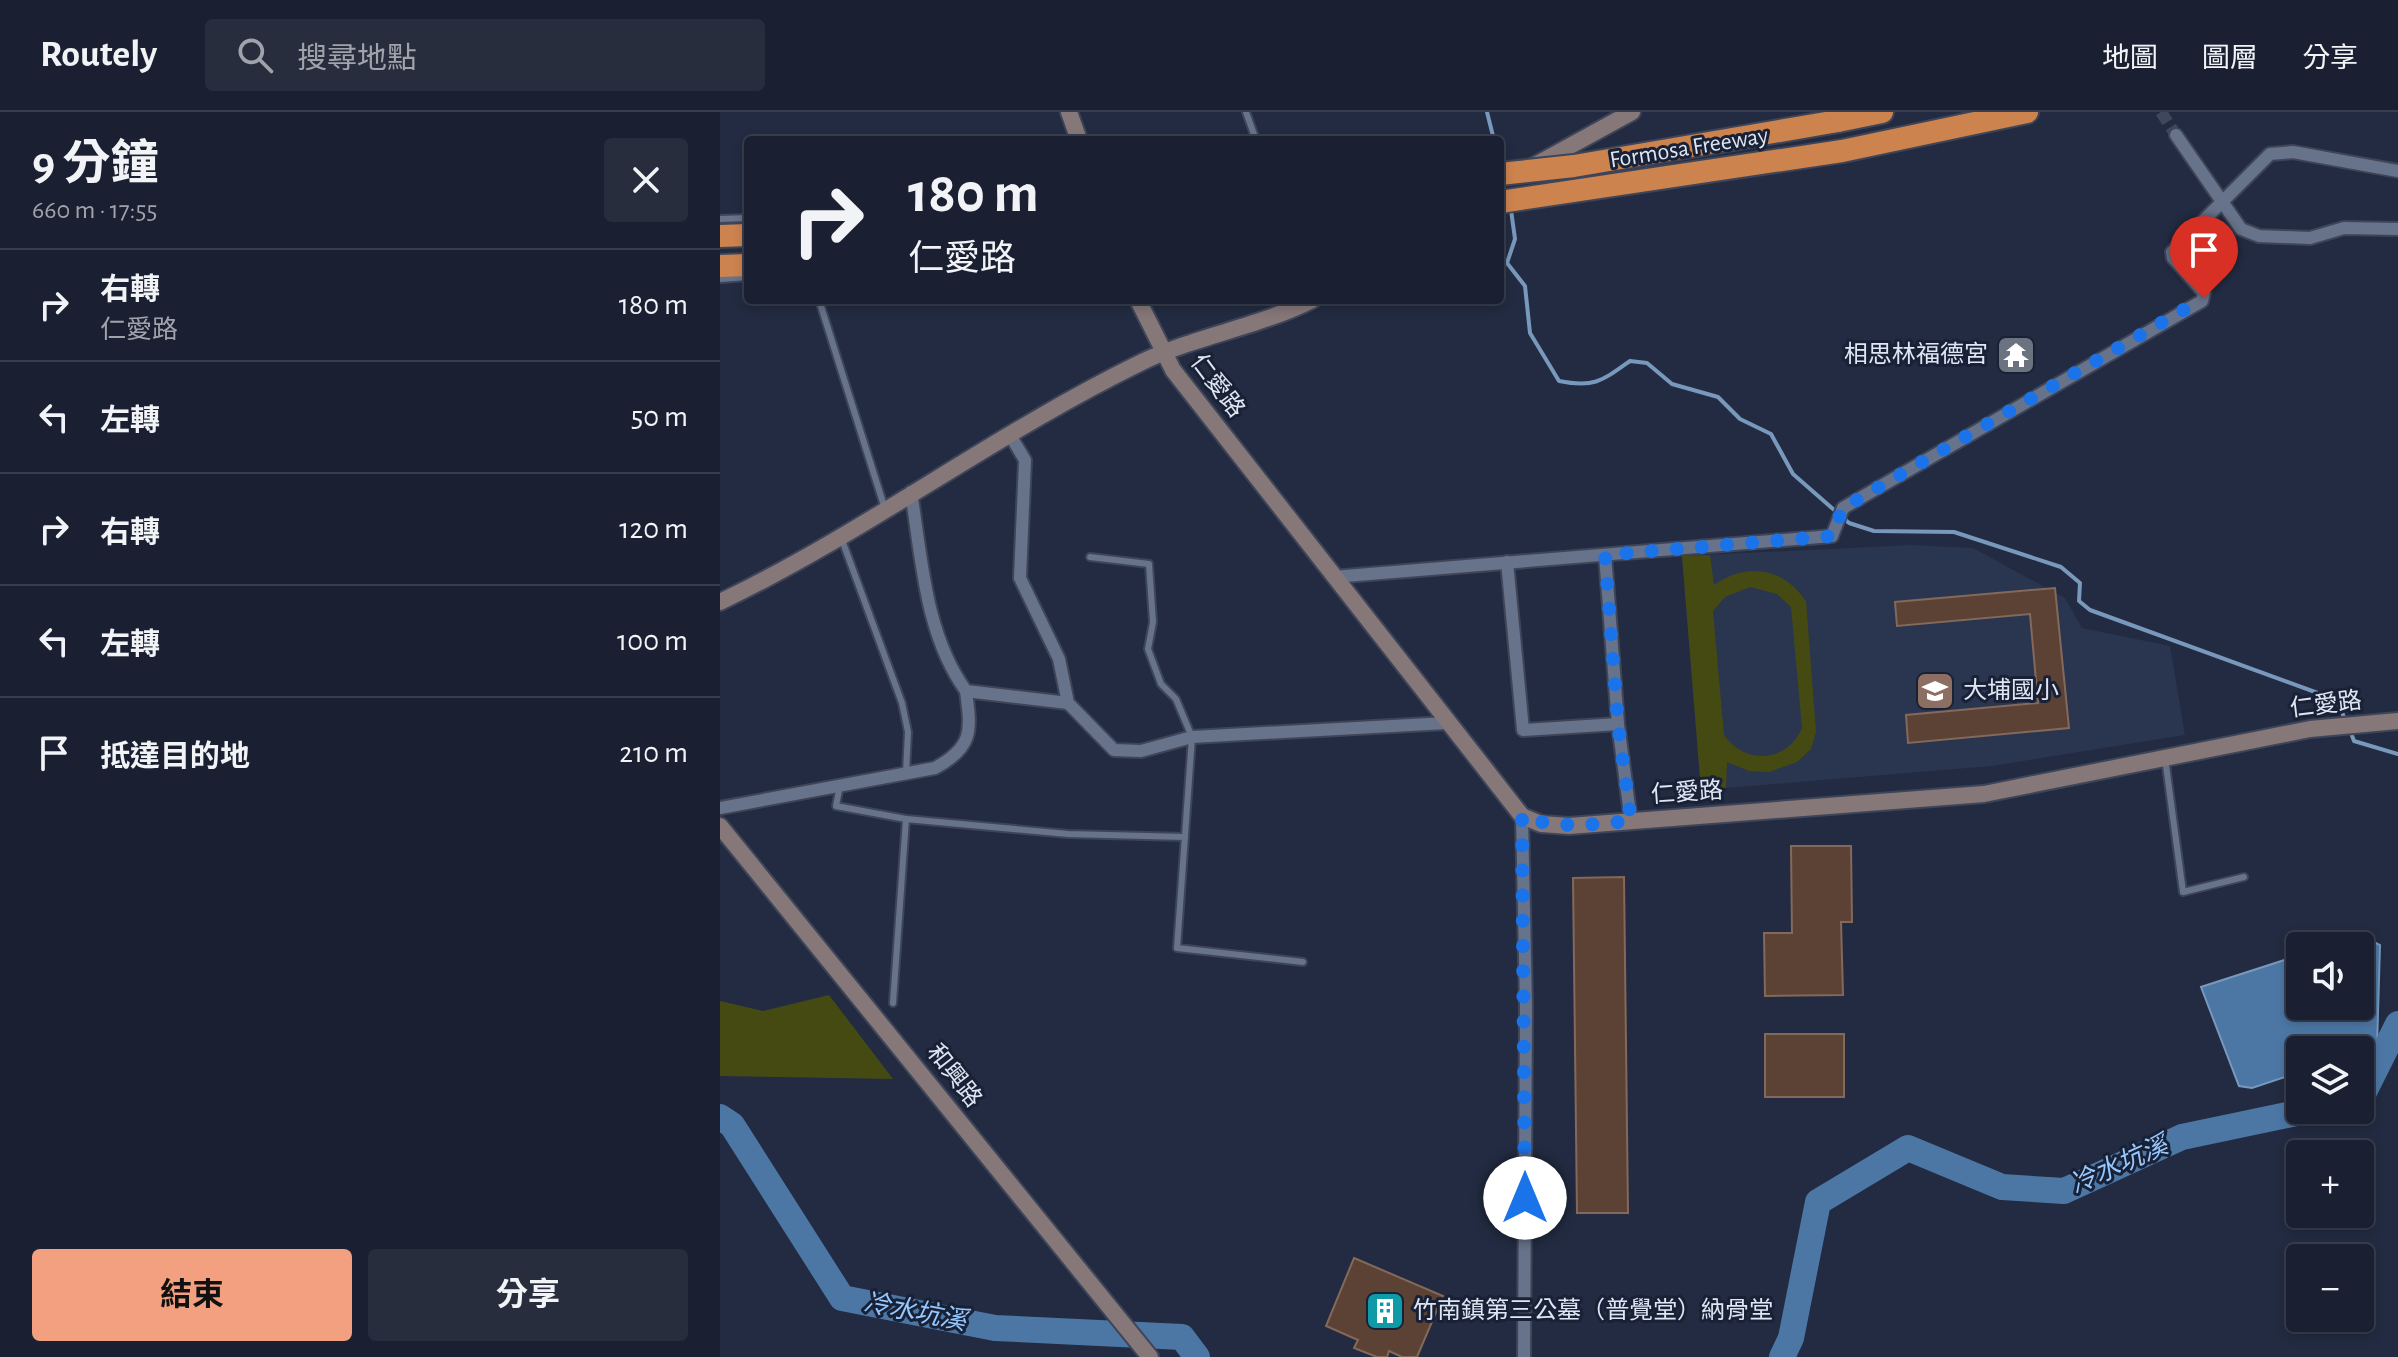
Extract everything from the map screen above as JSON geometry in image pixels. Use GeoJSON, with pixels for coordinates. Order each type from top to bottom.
{"type":"FeatureCollection","features":[{"type":"Feature","properties":{"kind":"highway","name":"Formosa Freeway"},"geometry":{"type":"LineString","coordinates":[[1504,176],[1882,112]]}},
{"type":"Feature","properties":{"kind":"highway","name":"Formosa Freeway"},"geometry":{"type":"LineString","coordinates":[[1504,201],[1842,151],[2027,112]]}},
{"type":"Feature","properties":{"kind":"highway"},"geometry":{"type":"LineString","coordinates":[[720,236],[744,235]]}},
{"type":"Feature","properties":{"kind":"highway"},"geometry":{"type":"LineString","coordinates":[[720,266],[744,265]]}},
{"type":"Feature","properties":{"kind":"street"},"geometry":{"type":"LineString","coordinates":[[1069,112],[1078,136]]}},
{"type":"Feature","properties":{"kind":"street"},"geometry":{"type":"LineString","coordinates":[[1504,176],[1632,112]]}},
{"type":"Feature","properties":{"kind":"street"},"geometry":{"type":"LineString","coordinates":[[2176,135],[2219,202],[2241,229],[2259,236],[2310,238],[2344,228],[2398,229]]}},
{"type":"Feature","properties":{"kind":"street"},"geometry":{"type":"LineString","coordinates":[[1333,577],[1832,536],[1843,508],[2202,301],[2204,293],[2173,258],[2172,252],[2270,154],[2278,151],[2398,171]]}},
{"type":"Feature","properties":{"kind":"street","name":"仁愛路"},"geometry":{"type":"LineString","coordinates":[[1140,304],[1164,354],[1333,577],[1522,816],[1541,824],[1569,826],[1984,794],[2310,729],[2398,721]]}},
{"type":"Feature","properties":{"kind":"street"},"geometry":{"type":"LineString","coordinates":[[720,602],[840,537],[911,492],[1144,361],[1300,304]]}},
{"type":"Feature","properties":{"kind":"street"},"geometry":{"type":"LineString","coordinates":[[1010,435],[1025,460],[1020,578],[1059,659],[1068,703],[1114,750],[1141,751],[1192,737],[1447,723]]}},
{"type":"Feature","properties":{"kind":"street"},"geometry":{"type":"LineString","coordinates":[[720,808],[935,768],[953,758],[965,743],[971,727],[966,691],[950,669],[935,631],[911,492]]}},
{"type":"Feature","properties":{"kind":"street"},"geometry":{"type":"LineString","coordinates":[[1605,555],[1618,724],[1631,821]]}},
{"type":"Feature","properties":{"kind":"street"},"geometry":{"type":"LineString","coordinates":[[1507,562],[1523,730],[1618,724]]}},
{"type":"Feature","properties":{"kind":"street"},"geometry":{"type":"LineString","coordinates":[[966,691],[1068,703]]}},
{"type":"Feature","properties":{"kind":"street"},"geometry":{"type":"LineString","coordinates":[[1522,816],[1526,1007],[1524,1357]]}},
{"type":"Feature","properties":{"kind":"street","name":"和興路"},"geometry":{"type":"LineString","coordinates":[[720,826],[1150,1357]]}},
{"type":"Feature","properties":{"kind":"lane"},"geometry":{"type":"LineString","coordinates":[[1246,112],[1255,136]]}},
{"type":"Feature","properties":{"kind":"lane"},"geometry":{"type":"LineString","coordinates":[[720,219],[744,218]]}},
{"type":"Feature","properties":{"kind":"lane"},"geometry":{"type":"LineString","coordinates":[[720,279],[744,277]]}},
{"type":"Feature","properties":{"kind":"lane"},"geometry":{"type":"LineString","coordinates":[[820,304],[885,509]]}},
{"type":"Feature","properties":{"kind":"lane"},"geometry":{"type":"LineString","coordinates":[[840,537],[902,703],[908,732],[906,773]]}},
{"type":"Feature","properties":{"kind":"lane"},"geometry":{"type":"LineString","coordinates":[[1090,557],[1149,564],[1153,622],[1148,649],[1161,684],[1176,699],[1192,737],[1177,948],[1303,962]]}},
{"type":"Feature","properties":{"kind":"lane"},"geometry":{"type":"LineString","coordinates":[[2165,758],[2183,892],[2244,877]]}},
{"type":"Feature","properties":{"kind":"lane"},"geometry":{"type":"LineString","coordinates":[[840,785],[836,806],[906,819],[1068,834],[1185,837]]}},
{"type":"Feature","properties":{"kind":"lane"},"geometry":{"type":"LineString","coordinates":[[893,1003],[906,819]]}},
{"type":"Feature","properties":{"kind":"shaded area","name":"大埔國小"},"geometry":{"type":"Polygon","coordinates":[[[1911,545],[1973,548],[2065,598],[2082,628],[2170,646],[2185,735],[1992,766],[1701,790],[1682,556],[1911,545]]]}},
{"type":"Feature","properties":{"kind":"shaded area"},"geometry":{"type":"Polygon","coordinates":[[[2374,942],[2380,945],[2377,1047],[2374,1048],[2374,1036],[2286,1036],[2286,1077],[2252,1088],[2239,1086],[2201,987],[2286,960],[2286,1020],[2374,1020],[2374,942]]]}},
{"type":"Feature","properties":{"kind":"green space"},"geometry":{"type":"Polygon","coordinates":[[[1710,555],[1714,585],[1739,573],[1763,572],[1786,581],[1806,601],[1816,732],[1811,749],[1797,762],[1769,772],[1749,771],[1727,762],[1726,788],[1701,790],[1682,556],[1710,555]],[[1750,587],[1725,597],[1713,611],[1724,735],[1733,745],[1754,755],[1776,754],[1795,740],[1802,728],[1791,607],[1777,594],[1750,587]]]}},
{"type":"Feature","properties":{"kind":"green space"},"geometry":{"type":"Polygon","coordinates":[[[829,995],[893,1079],[720,1076],[720,1001],[763,1011],[829,995]]]}},
{"type":"Feature","properties":{"kind":"building"},"geometry":{"type":"Polygon","coordinates":[[[2055,588],[2069,728],[1908,743],[1906,715],[2038,703],[2030,614],[1897,626],[1895,602],[2055,588]]]}},
{"type":"Feature","properties":{"kind":"building"},"geometry":{"type":"Polygon","coordinates":[[[1791,846],[1851,846],[1852,922],[1841,922],[1843,995],[1765,996],[1764,933],[1792,933],[1791,846]]]}},
{"type":"Feature","properties":{"kind":"building"},"geometry":{"type":"Polygon","coordinates":[[[1624,877],[1628,1213],[1577,1213],[1573,878],[1624,877]]]}},
{"type":"Feature","properties":{"kind":"building"},"geometry":{"type":"Polygon","coordinates":[[[1765,1034],[1844,1034],[1844,1097],[1765,1097],[1765,1034]]]}},
{"type":"Feature","properties":{"kind":"building","name":"竹南鎮第三公墓（普覺堂）納骨堂"},"geometry":{"type":"Polygon","coordinates":[[[1354,1258],[1443,1296],[1417,1357],[1402,1357],[1389,1351],[1387,1357],[1377,1357],[1354,1348],[1358,1340],[1326,1326],[1354,1258]]]}},
{"type":"Feature","properties":{"kind":"waterway"},"geometry":{"type":"LineString","coordinates":[[1487,112],[1493,136]]}},
{"type":"Feature","properties":{"kind":"waterway"},"geometry":{"type":"LineString","coordinates":[[1511,210],[1515,239],[1507,263],[1525,286],[1530,333],[1559,381],[1589,383],[1604,378],[1630,361],[1647,363],[1672,384],[1718,397],[1740,419],[1771,434],[1793,474],[1849,523],[1874,531],[1954,532],[2061,567],[2080,583],[2079,601],[2090,610],[2337,700],[2346,722]]}},
{"type":"Feature","properties":{"kind":"waterway"},"geometry":{"type":"LineString","coordinates":[[2350,730],[2354,741],[2398,754]]}},
{"type":"Feature","properties":{"kind":"waterway","name":"冷水坑溪"},"geometry":{"type":"LineString","coordinates":[[2374,1072],[2398,1024]]}},
{"type":"Feature","properties":{"kind":"waterway","name":"冷水坑溪"},"geometry":{"type":"LineString","coordinates":[[1782,1357],[1791,1338],[1818,1202],[1908,1148],[2002,1187],[2064,1191],[2182,1137],[2286,1115]]}},
{"type":"Feature","properties":{"kind":"waterway","name":"冷水坑溪"},"geometry":{"type":"LineString","coordinates":[[720,1117],[732,1125],[842,1298],[995,1328],[1182,1337],[1197,1357]]}},
{"type":"Feature","properties":{"kind":"tunnel"},"geometry":{"type":"LineString","coordinates":[[2161,112],[2176,135]]}},
{"type":"Feature","properties":{"kind":"place","name":"相思林福德宮"},"geometry":{"type":"Point","coordinates":[2016,355]}},
{"type":"Feature","properties":{"kind":"place","name":"大埔國小"},"geometry":{"type":"Point","coordinates":[1935,691]}},
{"type":"Feature","properties":{"kind":"place","name":"竹南鎮第三公墓（普覺堂）納骨堂"},"geometry":{"type":"Point","coordinates":[1385,1311]}},
{"type":"Feature","properties":{"kind":"route"},"geometry":{"type":"LineString","coordinates":[[1525,1198],[1526,1007],[1522,816],[1541,824],[1569,826],[1631,821],[1618,724],[1605,555],[1832,536],[1843,508],[2204,298]]}}]}
